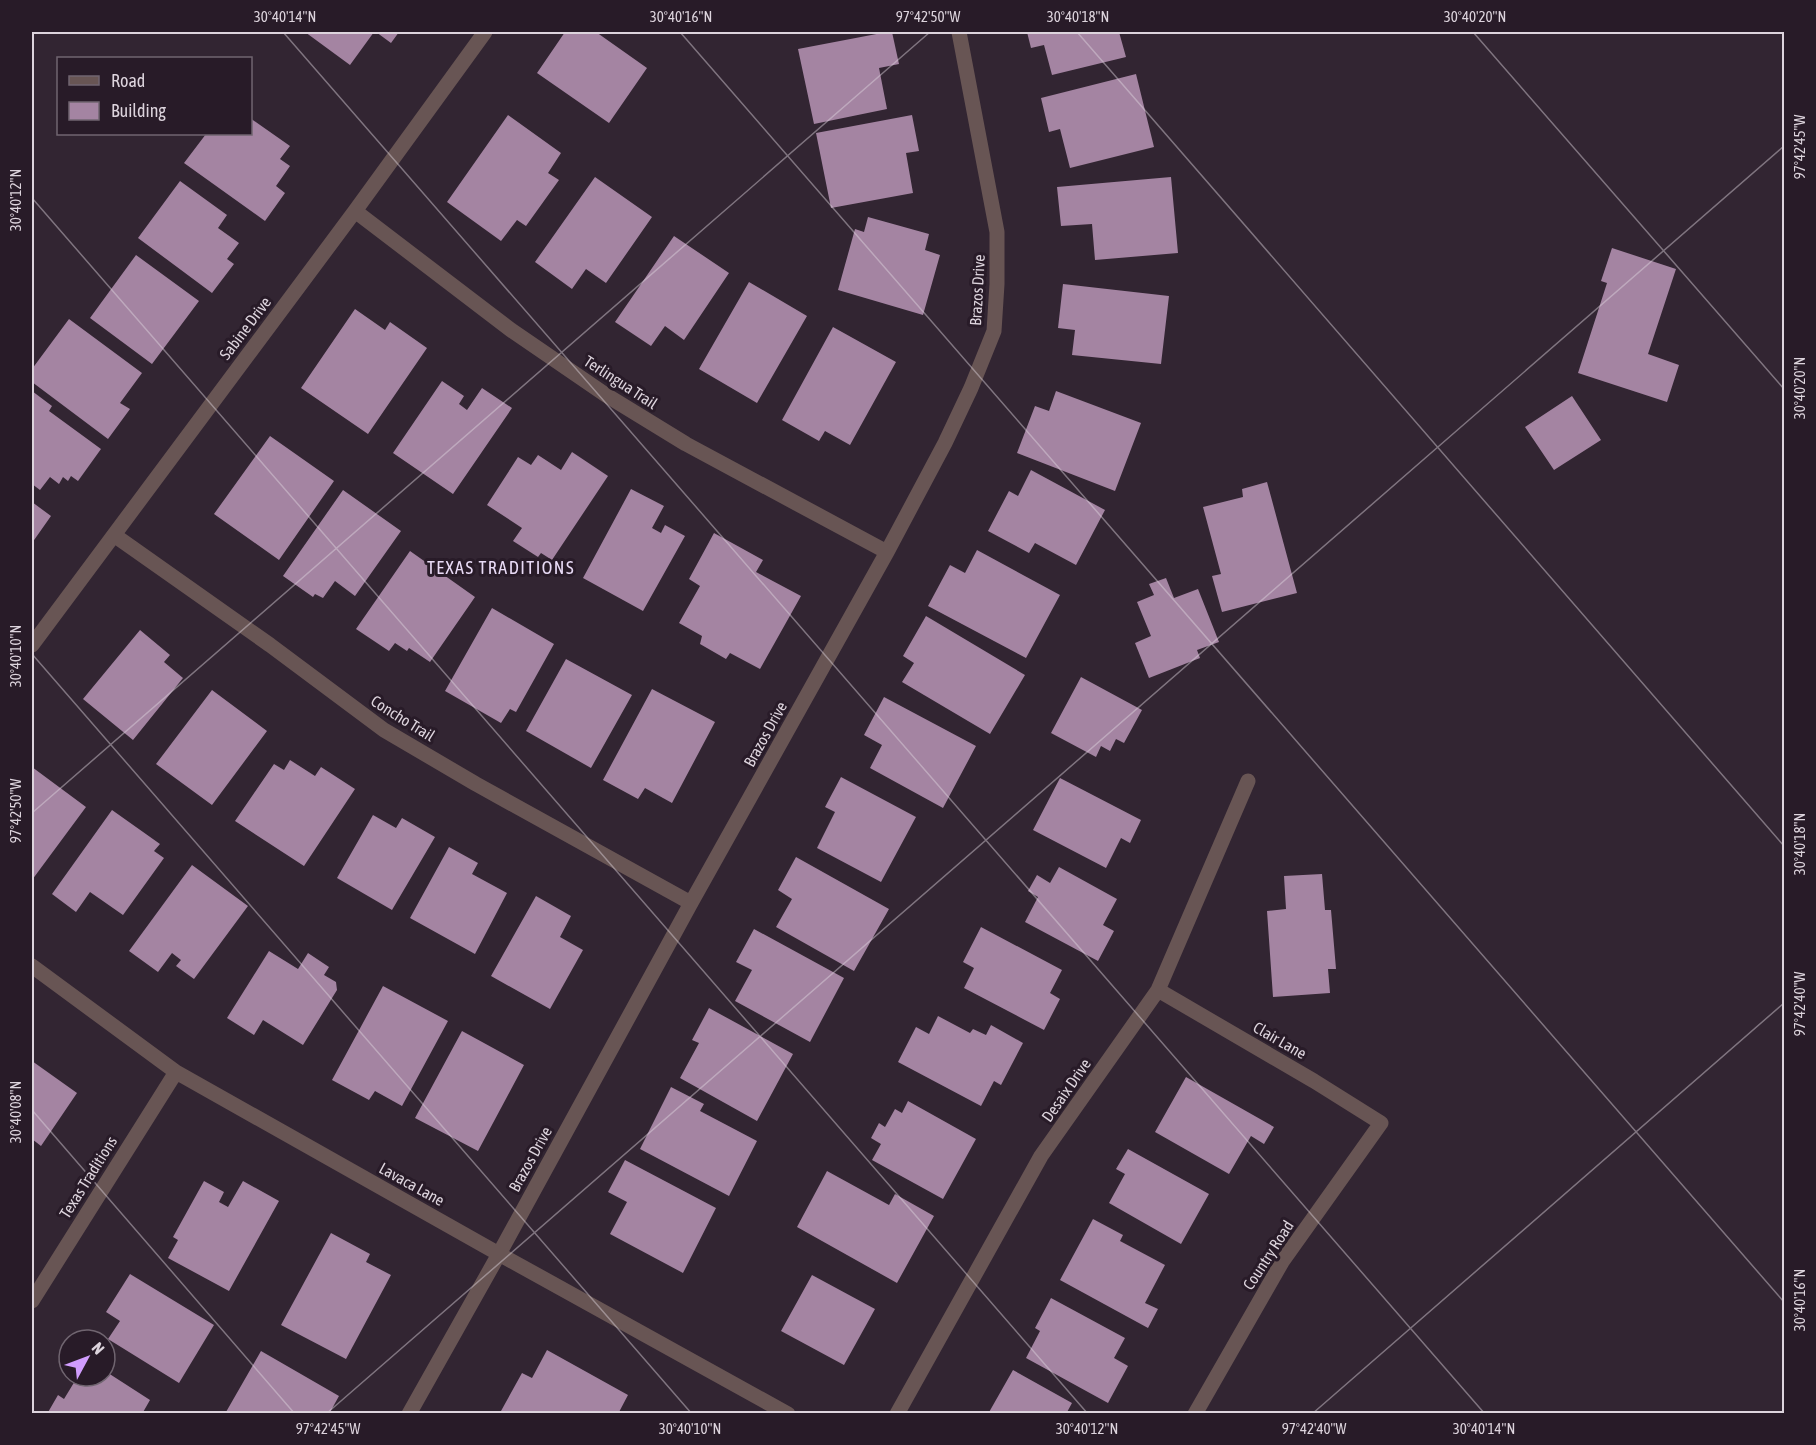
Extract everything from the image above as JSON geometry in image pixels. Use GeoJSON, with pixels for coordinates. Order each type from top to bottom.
{"type":"FeatureCollection","features":[{"type":"Feature","properties":{"kind":"street","name":"Sabine Drive"},"geometry":{"type":"LineString","coordinates":[[32,645],[355,212],[485,32]]}},
{"type":"Feature","properties":{"kind":"street","name":"Brazos Drive"},"geometry":{"type":"LineString","coordinates":[[409,1413],[887,552],[949,434],[994,331],[997,231],[959,32]]}},
{"type":"Feature","properties":{"kind":"street","name":"Terlingua Trail"},"geometry":{"type":"LineString","coordinates":[[355,212],[511,330],[606,395],[686,444],[887,552]]}},
{"type":"Feature","properties":{"kind":"street","name":"Concho Trail"},"geometry":{"type":"LineString","coordinates":[[114,535],[270,645],[384,730],[691,903]]}},
{"type":"Feature","properties":{"kind":"street","name":"Desaix Drive"},"geometry":{"type":"LineString","coordinates":[[897,1413],[1041,1156],[1158,990],[1248,781]]}},
{"type":"Feature","properties":{"kind":"street","name":"Lavaca Lane"},"geometry":{"type":"LineString","coordinates":[[32,966],[176,1072],[788,1413]]}},
{"type":"Feature","properties":{"kind":"street","name":"Clair Lane"},"geometry":{"type":"LineString","coordinates":[[1158,990],[1309,1077],[1381,1123]]}},
{"type":"Feature","properties":{"kind":"street","name":"Texas Traditions"},"geometry":{"type":"LineString","coordinates":[[32,1301],[176,1072]]}},
{"type":"Feature","properties":{"kind":"street","name":"Country Road"},"geometry":{"type":"LineString","coordinates":[[1195,1413],[1282,1262],[1381,1123]]}},
{"type":"Feature","properties":{"kind":"building"},"geometry":{"type":"Polygon","coordinates":[[[305,32],[374,32],[350,65],[305,32]]]}},
{"type":"Feature","properties":{"kind":"building"},"geometry":{"type":"Polygon","coordinates":[[[376,32],[399,32],[391,43],[376,32]]]}},
{"type":"Feature","properties":{"kind":"building"},"geometry":{"type":"Polygon","coordinates":[[[565,32],[596,32],[647,68],[609,123],[537,73],[565,32]]]}},
{"type":"Feature","properties":{"kind":"building"},"geometry":{"type":"Polygon","coordinates":[[[892,32],[899,64],[879,68],[887,109],[814,124],[798,49],[892,32]]]}},
{"type":"Feature","properties":{"kind":"building"},"geometry":{"type":"Polygon","coordinates":[[[1027,32],[1119,32],[1126,57],[1052,75],[1044,45],[1031,48],[1027,32]]]}},
{"type":"Feature","properties":{"kind":"building"},"geometry":{"type":"Polygon","coordinates":[[[1136,74],[1154,147],[1070,168],[1060,129],[1049,132],[1041,98],[1136,74]]]}},
{"type":"Feature","properties":{"kind":"building"},"geometry":{"type":"Polygon","coordinates":[[[508,115],[561,153],[548,173],[559,180],[526,226],[517,220],[501,241],[447,202],[508,115]]]}},
{"type":"Feature","properties":{"kind":"building"},"geometry":{"type":"Polygon","coordinates":[[[912,115],[919,151],[906,153],[913,193],[831,208],[816,133],[912,115]]]}},
{"type":"Feature","properties":{"kind":"building"},"geometry":{"type":"Polygon","coordinates":[[[252,119],[290,146],[280,159],[290,166],[276,186],[285,193],[265,221],[184,163],[205,135],[252,135],[252,119]]]}},
{"type":"Feature","properties":{"kind":"building"},"geometry":{"type":"Polygon","coordinates":[[[595,177],[652,217],[606,283],[586,269],[572,289],[535,262],[595,177]]]}},
{"type":"Feature","properties":{"kind":"building"},"geometry":{"type":"Polygon","coordinates":[[[1171,177],[1178,253],[1095,260],[1092,224],[1061,226],[1057,187],[1171,177]]]}},
{"type":"Feature","properties":{"kind":"building"},"geometry":{"type":"Polygon","coordinates":[[[180,181],[227,215],[218,228],[239,243],[227,259],[234,264],[212,293],[138,238],[180,181]]]}},
{"type":"Feature","properties":{"kind":"building"},"geometry":{"type":"Polygon","coordinates":[[[868,217],[929,234],[925,250],[940,255],[923,315],[838,290],[855,229],[864,232],[868,217]]]}},
{"type":"Feature","properties":{"kind":"building"},"geometry":{"type":"Polygon","coordinates":[[[674,236],[729,273],[684,340],[665,326],[651,346],[615,322],[674,236]]]}},
{"type":"Feature","properties":{"kind":"building"},"geometry":{"type":"Polygon","coordinates":[[[1612,248],[1676,269],[1648,354],[1679,365],[1667,402],[1578,373],[1607,283],[1601,281],[1612,248]]]}},
{"type":"Feature","properties":{"kind":"building"},"geometry":{"type":"Polygon","coordinates":[[[136,255],[199,301],[152,364],[90,318],[136,255]]]}},
{"type":"Feature","properties":{"kind":"building"},"geometry":{"type":"Polygon","coordinates":[[[749,282],[807,316],[757,403],[699,369],[749,282]]]}},
{"type":"Feature","properties":{"kind":"building"},"geometry":{"type":"Polygon","coordinates":[[[1063,284],[1169,296],[1161,364],[1072,355],[1075,330],[1058,328],[1063,284]]]}},
{"type":"Feature","properties":{"kind":"building"},"geometry":{"type":"Polygon","coordinates":[[[355,309],[385,330],[390,322],[427,348],[368,434],[301,388],[355,309]]]}},
{"type":"Feature","properties":{"kind":"building"},"geometry":{"type":"Polygon","coordinates":[[[69,319],[142,373],[120,403],[130,409],[108,439],[32,382],[32,369],[69,319]]]}},
{"type":"Feature","properties":{"kind":"building"},"geometry":{"type":"Polygon","coordinates":[[[833,327],[896,362],[850,445],[825,431],[819,441],[782,420],[833,327]]]}},
{"type":"Feature","properties":{"kind":"building"},"geometry":{"type":"Polygon","coordinates":[[[442,381],[464,396],[459,404],[467,410],[482,388],[512,408],[453,494],[393,453],[442,381]]]}},
{"type":"Feature","properties":{"kind":"building"},"geometry":{"type":"Polygon","coordinates":[[[32,391],[52,406],[49,411],[101,449],[78,481],[71,476],[68,481],[63,477],[59,484],[50,477],[40,490],[32,484],[32,391]]]}},
{"type":"Feature","properties":{"kind":"building"},"geometry":{"type":"Polygon","coordinates":[[[1056,391],[1141,423],[1115,491],[1017,453],[1035,406],[1049,411],[1056,391]]]}},
{"type":"Feature","properties":{"kind":"building"},"geometry":{"type":"Polygon","coordinates":[[[1572,396],[1601,440],[1554,470],[1525,427],[1572,396]]]}},
{"type":"Feature","properties":{"kind":"building"},"geometry":{"type":"Polygon","coordinates":[[[270,436],[334,481],[279,560],[214,514],[270,436]]]}},
{"type":"Feature","properties":{"kind":"building"},"geometry":{"type":"Polygon","coordinates":[[[572,452],[608,476],[552,560],[541,553],[538,557],[513,541],[522,528],[487,505],[518,457],[531,465],[538,455],[561,470],[572,452]]]}},
{"type":"Feature","properties":{"kind":"building"},"geometry":{"type":"Polygon","coordinates":[[[1031,470],[1105,510],[1076,565],[1035,543],[1029,553],[988,531],[1009,491],[1018,496],[1031,470]]]}},
{"type":"Feature","properties":{"kind":"building"},"geometry":{"type":"Polygon","coordinates":[[[1267,482],[1297,593],[1222,612],[1212,576],[1221,574],[1203,507],[1243,497],[1242,489],[1267,482]]]}},
{"type":"Feature","properties":{"kind":"building"},"geometry":{"type":"Polygon","coordinates":[[[631,489],[664,506],[652,528],[661,533],[665,525],[685,536],[643,611],[583,578],[631,489]]]}},
{"type":"Feature","properties":{"kind":"building"},"geometry":{"type":"Polygon","coordinates":[[[343,490],[401,531],[355,596],[335,581],[323,598],[315,594],[313,597],[283,576],[343,490]]]}},
{"type":"Feature","properties":{"kind":"building"},"geometry":{"type":"Polygon","coordinates":[[[32,502],[51,516],[32,543],[32,502]]]}},
{"type":"Feature","properties":{"kind":"building"},"geometry":{"type":"Polygon","coordinates":[[[714,533],[763,560],[756,572],[801,596],[760,669],[730,653],[726,659],[700,644],[702,636],[679,623],[700,586],[689,579],[714,533]]]}},
{"type":"Feature","properties":{"kind":"building"},"geometry":{"type":"Polygon","coordinates":[[[977,550],[1060,595],[1026,658],[928,606],[950,565],[965,573],[977,550]]]}},
{"type":"Feature","properties":{"kind":"building"},"geometry":{"type":"Polygon","coordinates":[[[410,551],[475,597],[430,662],[409,648],[407,651],[395,643],[389,651],[356,629],[410,551]]]}},
{"type":"Feature","properties":{"kind":"building"},"geometry":{"type":"Polygon","coordinates":[[[1166,578],[1174,598],[1198,589],[1219,642],[1197,650],[1200,658],[1149,678],[1135,643],[1151,636],[1137,602],[1154,595],[1149,584],[1166,578]]]}},
{"type":"Feature","properties":{"kind":"building"},"geometry":{"type":"Polygon","coordinates":[[[492,608],[554,644],[516,712],[510,709],[501,723],[445,691],[492,608]]]}},
{"type":"Feature","properties":{"kind":"building"},"geometry":{"type":"Polygon","coordinates":[[[926,616],[1025,675],[990,734],[902,682],[914,663],[903,656],[926,616]]]}},
{"type":"Feature","properties":{"kind":"building"},"geometry":{"type":"Polygon","coordinates":[[[140,630],[170,655],[164,662],[183,678],[133,740],[83,699],[140,630]]]}},
{"type":"Feature","properties":{"kind":"building"},"geometry":{"type":"Polygon","coordinates":[[[566,659],[632,695],[591,768],[526,731],[566,659]]]}},
{"type":"Feature","properties":{"kind":"building"},"geometry":{"type":"Polygon","coordinates":[[[1081,677],[1142,710],[1124,743],[1116,739],[1110,751],[1101,746],[1096,757],[1051,733],[1081,677]]]}},
{"type":"Feature","properties":{"kind":"building"},"geometry":{"type":"Polygon","coordinates":[[[652,689],[715,722],[672,803],[645,788],[638,799],[603,780],[652,689]]]}},
{"type":"Feature","properties":{"kind":"building"},"geometry":{"type":"Polygon","coordinates":[[[212,690],[267,731],[212,805],[156,764],[212,690]]]}},
{"type":"Feature","properties":{"kind":"building"},"geometry":{"type":"Polygon","coordinates":[[[884,697],[976,746],[943,808],[870,768],[882,745],[864,735],[884,697]]]}},
{"type":"Feature","properties":{"kind":"building"},"geometry":{"type":"Polygon","coordinates":[[[290,760],[315,776],[321,767],[355,789],[304,866],[235,821],[274,764],[284,770],[290,760]]]}},
{"type":"Feature","properties":{"kind":"building"},"geometry":{"type":"Polygon","coordinates":[[[32,767],[86,807],[32,880],[32,767]]]}},
{"type":"Feature","properties":{"kind":"building"},"geometry":{"type":"Polygon","coordinates":[[[841,777],[916,817],[881,882],[817,848],[835,812],[825,807],[841,777]]]}},
{"type":"Feature","properties":{"kind":"building"},"geometry":{"type":"Polygon","coordinates":[[[1060,778],[1141,820],[1130,843],[1121,838],[1106,868],[1033,830],[1060,778]]]}},
{"type":"Feature","properties":{"kind":"building"},"geometry":{"type":"Polygon","coordinates":[[[112,810],[160,844],[154,851],[164,858],[123,915],[90,892],[76,912],[52,894],[112,810]]]}},
{"type":"Feature","properties":{"kind":"building"},"geometry":{"type":"Polygon","coordinates":[[[373,815],[396,828],[402,818],[435,837],[392,910],[337,878],[373,815]]]}},
{"type":"Feature","properties":{"kind":"building"},"geometry":{"type":"Polygon","coordinates":[[[449,847],[478,863],[472,874],[507,893],[475,954],[410,918],[449,847]]]}},
{"type":"Feature","properties":{"kind":"building"},"geometry":{"type":"Polygon","coordinates":[[[796,857],[889,909],[854,971],[776,927],[792,899],[778,890],[796,857]]]}},
{"type":"Feature","properties":{"kind":"building"},"geometry":{"type":"Polygon","coordinates":[[[192,865],[248,906],[194,979],[176,966],[181,960],[172,953],[158,972],[129,951],[192,865]]]}},
{"type":"Feature","properties":{"kind":"building"},"geometry":{"type":"Polygon","coordinates":[[[1059,867],[1117,899],[1103,925],[1114,931],[1098,961],[1025,922],[1038,897],[1028,891],[1037,875],[1050,883],[1059,867]]]}},
{"type":"Feature","properties":{"kind":"building"},"geometry":{"type":"Polygon","coordinates":[[[1322,874],[1325,910],[1331,910],[1336,969],[1328,969],[1330,993],[1273,997],[1267,911],[1286,909],[1284,876],[1322,874]]]}},
{"type":"Feature","properties":{"kind":"building"},"geometry":{"type":"Polygon","coordinates":[[[536,896],[571,916],[560,937],[583,950],[550,1009],[491,976],[536,896]]]}},
{"type":"Feature","properties":{"kind":"building"},"geometry":{"type":"Polygon","coordinates":[[[981,927],[1062,970],[1050,993],[1060,999],[1044,1030],[964,988],[974,968],[963,962],[981,927]]]}},
{"type":"Feature","properties":{"kind":"building"},"geometry":{"type":"Polygon","coordinates":[[[754,929],[844,978],[810,1042],[735,1001],[752,970],[736,962],[754,929]]]}},
{"type":"Feature","properties":{"kind":"building"},"geometry":{"type":"Polygon","coordinates":[[[269,951],[298,969],[308,953],[329,967],[324,975],[336,982],[337,990],[303,1045],[263,1020],[254,1035],[227,1018],[269,951]]]}},
{"type":"Feature","properties":{"kind":"building"},"geometry":{"type":"Polygon","coordinates":[[[383,986],[448,1021],[402,1106],[375,1091],[369,1100],[332,1080],[383,986]]]}},
{"type":"Feature","properties":{"kind":"building"},"geometry":{"type":"Polygon","coordinates":[[[709,1008],[793,1054],[757,1121],[680,1078],[699,1043],[692,1040],[709,1008]]]}},
{"type":"Feature","properties":{"kind":"building"},"geometry":{"type":"Polygon","coordinates":[[[938,1016],[970,1033],[973,1029],[986,1035],[991,1025],[1023,1043],[1001,1085],[994,1081],[981,1106],[898,1062],[916,1027],[929,1034],[938,1016]]]}},
{"type":"Feature","properties":{"kind":"building"},"geometry":{"type":"Polygon","coordinates":[[[462,1031],[524,1065],[478,1151],[415,1118],[462,1031]]]}},
{"type":"Feature","properties":{"kind":"building"},"geometry":{"type":"Polygon","coordinates":[[[32,1061],[77,1093],[41,1146],[32,1139],[32,1061]]]}},
{"type":"Feature","properties":{"kind":"building"},"geometry":{"type":"Polygon","coordinates":[[[1186,1077],[1274,1127],[1264,1144],[1251,1136],[1229,1174],[1155,1132],[1186,1077]]]}},
{"type":"Feature","properties":{"kind":"building"},"geometry":{"type":"Polygon","coordinates":[[[671,1087],[704,1104],[700,1111],[757,1141],[729,1196],[640,1149],[671,1087]]]}},
{"type":"Feature","properties":{"kind":"building"},"geometry":{"type":"Polygon","coordinates":[[[908,1101],[976,1139],[943,1199],[872,1160],[881,1144],[871,1138],[879,1123],[885,1127],[895,1109],[902,1113],[908,1101]]]}},
{"type":"Feature","properties":{"kind":"building"},"geometry":{"type":"Polygon","coordinates":[[[1128,1149],[1209,1194],[1181,1244],[1109,1203],[1125,1174],[1116,1169],[1128,1149]]]}},
{"type":"Feature","properties":{"kind":"building"},"geometry":{"type":"Polygon","coordinates":[[[625,1160],[716,1208],[683,1273],[610,1234],[627,1202],[608,1192],[625,1160]]]}},
{"type":"Feature","properties":{"kind":"building"},"geometry":{"type":"Polygon","coordinates":[[[827,1171],[889,1205],[895,1194],[934,1216],[897,1283],[797,1227],[827,1171]]]}},
{"type":"Feature","properties":{"kind":"building"},"geometry":{"type":"Polygon","coordinates":[[[204,1181],[224,1192],[219,1202],[228,1207],[243,1181],[279,1201],[229,1291],[168,1258],[178,1240],[173,1237],[204,1181]]]}},
{"type":"Feature","properties":{"kind":"building"},"geometry":{"type":"Polygon","coordinates":[[[1093,1219],[1123,1235],[1120,1241],[1165,1265],[1145,1303],[1158,1309],[1148,1328],[1060,1280],[1093,1219]]]}},
{"type":"Feature","properties":{"kind":"building"},"geometry":{"type":"Polygon","coordinates":[[[331,1233],[370,1254],[366,1262],[391,1275],[346,1359],[281,1325],[331,1233]]]}},
{"type":"Feature","properties":{"kind":"building"},"geometry":{"type":"Polygon","coordinates":[[[130,1274],[214,1325],[179,1383],[117,1345],[115,1328],[120,1321],[106,1312],[130,1274]]]}},
{"type":"Feature","properties":{"kind":"building"},"geometry":{"type":"Polygon","coordinates":[[[812,1275],[875,1309],[844,1365],[781,1331],[812,1275]]]}},
{"type":"Feature","properties":{"kind":"building"},"geometry":{"type":"Polygon","coordinates":[[[1051,1298],[1125,1338],[1114,1358],[1128,1366],[1108,1403],[1026,1358],[1040,1331],[1035,1328],[1051,1298]]]}},
{"type":"Feature","properties":{"kind":"building"},"geometry":{"type":"Polygon","coordinates":[[[547,1350],[628,1395],[618,1414],[505,1414],[501,1411],[522,1373],[532,1378],[547,1350]]]}},
{"type":"Feature","properties":{"kind":"building"},"geometry":{"type":"Polygon","coordinates":[[[261,1351],[339,1396],[329,1414],[229,1414],[226,1412],[261,1351]]]}},
{"type":"Feature","properties":{"kind":"building"},"geometry":{"type":"Polygon","coordinates":[[[1013,1370],[1072,1403],[1066,1414],[988,1414],[1013,1370]]]}},
{"type":"Feature","properties":{"kind":"building"},"geometry":{"type":"Polygon","coordinates":[[[117,1379],[150,1400],[142,1414],[47,1414],[58,1395],[64,1399],[71,1388],[117,1388],[117,1379]]]}},
{"type":"Feature","properties":{"kind":"district","name":"TEXAS TRADITIONS"},"geometry":{"type":"Point","coordinates":[501,568]}}]}
